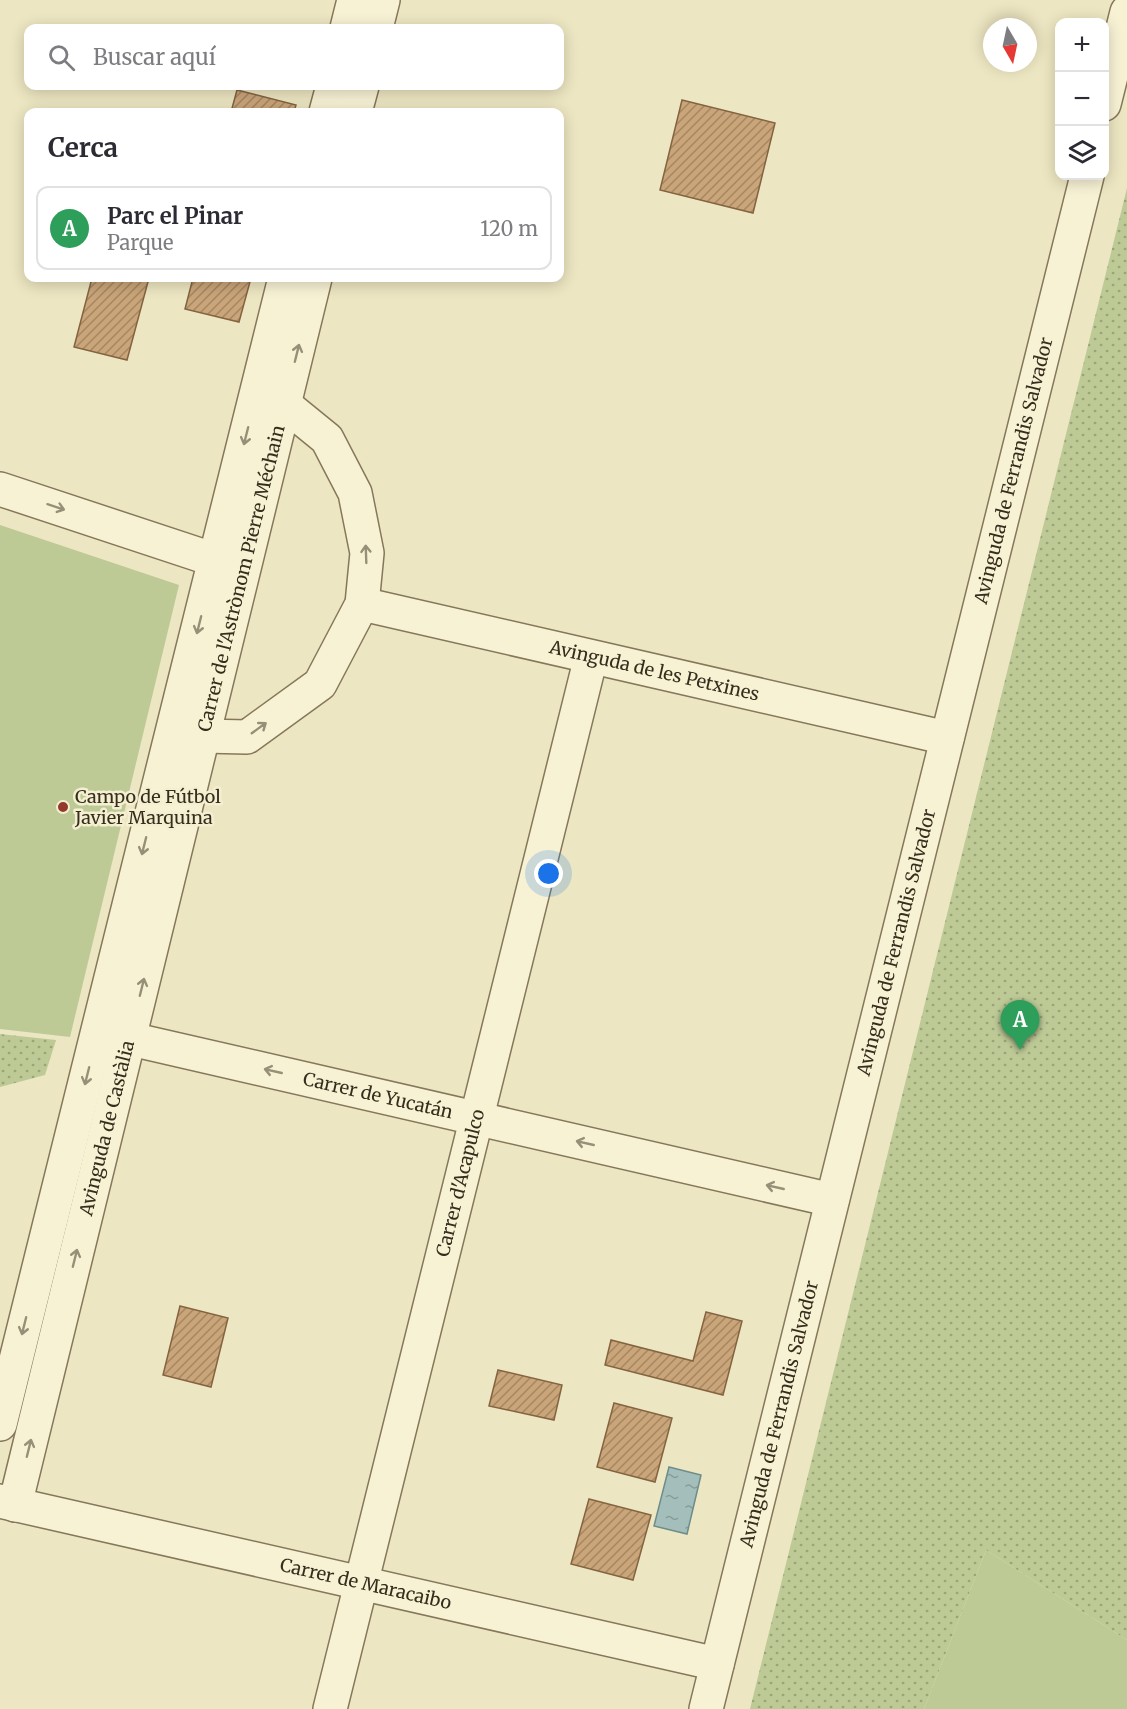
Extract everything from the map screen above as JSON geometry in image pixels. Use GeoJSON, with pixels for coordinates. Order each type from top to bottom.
{"type":"FeatureCollection","features":[{"type":"Feature","properties":{"kind":"street"},"geometry":{"type":"LineString","coordinates":[[348,24],[354,0]]}},
{"type":"Feature","properties":{"kind":"street"},"geometry":{"type":"LineString","coordinates":[[377,24],[383,0]]}},
{"type":"Feature","properties":{"kind":"street"},"geometry":{"type":"LineString","coordinates":[[1109,84],[1127,12]]}},
{"type":"Feature","properties":{"kind":"street"},"geometry":{"type":"LineString","coordinates":[[327,108],[332,90]]}},
{"type":"Feature","properties":{"kind":"street"},"geometry":{"type":"LineString","coordinates":[[356,108],[361,90]]}},
{"type":"Feature","properties":{"kind":"street","name":"Avinguda de Ferrandis Salvador"},"geometry":{"type":"LineString","coordinates":[[706,1709],[1086,180]]}},
{"type":"Feature","properties":{"kind":"street","name":"Carrer de l'Astrònom Pierre Méchain"},"geometry":{"type":"LineString","coordinates":[[188,732],[270,399],[285,282]]}},
{"type":"Feature","properties":{"kind":"street","name":"Carrer de l'Astrònom Pierre Méchain"},"geometry":{"type":"LineString","coordinates":[[188,732],[215,560],[270,399],[314,282]]}},
{"type":"Feature","properties":{"kind":"street"},"geometry":{"type":"LineString","coordinates":[[188,732],[247,737],[320,684],[362,604],[367,553],[354,494],[327,439],[270,399]]}},
{"type":"Feature","properties":{"kind":"street"},"geometry":{"type":"LineString","coordinates":[[0,489],[215,560]]}},
{"type":"Feature","properties":{"kind":"street","name":"Avinguda de les Petxines"},"geometry":{"type":"LineString","coordinates":[[362,604],[947,738]]}},
{"type":"Feature","properties":{"kind":"street","name":"Carrer d'Acapulco"},"geometry":{"type":"LineString","coordinates":[[330,1709],[591,657]]}},
{"type":"Feature","properties":{"kind":"street","name":"Avinguda de Castàlia"},"geometry":{"type":"LineString","coordinates":[[0,1424],[98,1031],[188,732]]}},
{"type":"Feature","properties":{"kind":"street","name":"Avinguda de Castàlia"},"geometry":{"type":"LineString","coordinates":[[8,1503],[129,1038],[188,732]]}},
{"type":"Feature","properties":{"kind":"street","name":"Carrer de Yucatán"},"geometry":{"type":"LineString","coordinates":[[98,1031],[832,1200]]}},
{"type":"Feature","properties":{"kind":"street","name":"Carrer de Maracaibo"},"geometry":{"type":"LineString","coordinates":[[8,1503],[717,1664]]}},
{"type":"Feature","properties":{"kind":"green space"},"geometry":{"type":"Polygon","coordinates":[[[1127,188],[1127,1640],[986,1550],[924,1709],[750,1709],[1127,188]]]}},
{"type":"Feature","properties":{"kind":"green space","name":"Campo de Fútbol Javier Marquina"},"geometry":{"type":"Polygon","coordinates":[[[0,525],[179,585],[70,1037],[0,1029],[0,525]]]}},
{"type":"Feature","properties":{"kind":"green space"},"geometry":{"type":"Polygon","coordinates":[[[0,1034],[56,1040],[45,1075],[0,1087],[0,1034]]]}},
{"type":"Feature","properties":{"kind":"green space"},"geometry":{"type":"Polygon","coordinates":[[[986,1550],[1127,1640],[1127,1709],[924,1709],[986,1550]]]}},
{"type":"Feature","properties":{"kind":"water"},"geometry":{"type":"Polygon","coordinates":[[[669,1467],[701,1475],[687,1534],[654,1526],[669,1467]]]}},
{"type":"Feature","properties":{"kind":"building"},"geometry":{"type":"Polygon","coordinates":[[[237,90],[296,105],[295,108],[232,108],[237,90]]]}},
{"type":"Feature","properties":{"kind":"building"},"geometry":{"type":"Polygon","coordinates":[[[682,100],[775,123],[753,213],[660,190],[682,100]]]}},
{"type":"Feature","properties":{"kind":"building"},"geometry":{"type":"Polygon","coordinates":[[[91,282],[148,282],[127,360],[74,347],[91,282]]]}},
{"type":"Feature","properties":{"kind":"building"},"geometry":{"type":"Polygon","coordinates":[[[192,282],[250,282],[239,322],[185,309],[192,282]]]}},
{"type":"Feature","properties":{"kind":"building"},"geometry":{"type":"Polygon","coordinates":[[[180,1306],[228,1318],[211,1387],[163,1375],[180,1306]]]}},
{"type":"Feature","properties":{"kind":"building"},"geometry":{"type":"Polygon","coordinates":[[[706,1312],[742,1321],[723,1395],[605,1365],[611,1340],[693,1361],[706,1312]]]}},
{"type":"Feature","properties":{"kind":"building"},"geometry":{"type":"Polygon","coordinates":[[[498,1370],[562,1385],[554,1420],[489,1406],[498,1370]]]}},
{"type":"Feature","properties":{"kind":"building"},"geometry":{"type":"Polygon","coordinates":[[[614,1403],[672,1418],[655,1482],[597,1467],[614,1403]]]}},
{"type":"Feature","properties":{"kind":"building"},"geometry":{"type":"Polygon","coordinates":[[[589,1499],[651,1515],[633,1580],[571,1564],[589,1499]]]}},
{"type":"Feature","properties":{"kind":"place","name":"Campo de Fútbol Javier Marquina"},"geometry":{"type":"Point","coordinates":[63,807]}},
{"type":"Feature","properties":{"kind":"place","name":"Parc el Pinar"},"geometry":{"type":"Point","coordinates":[1020,1050]}}]}
